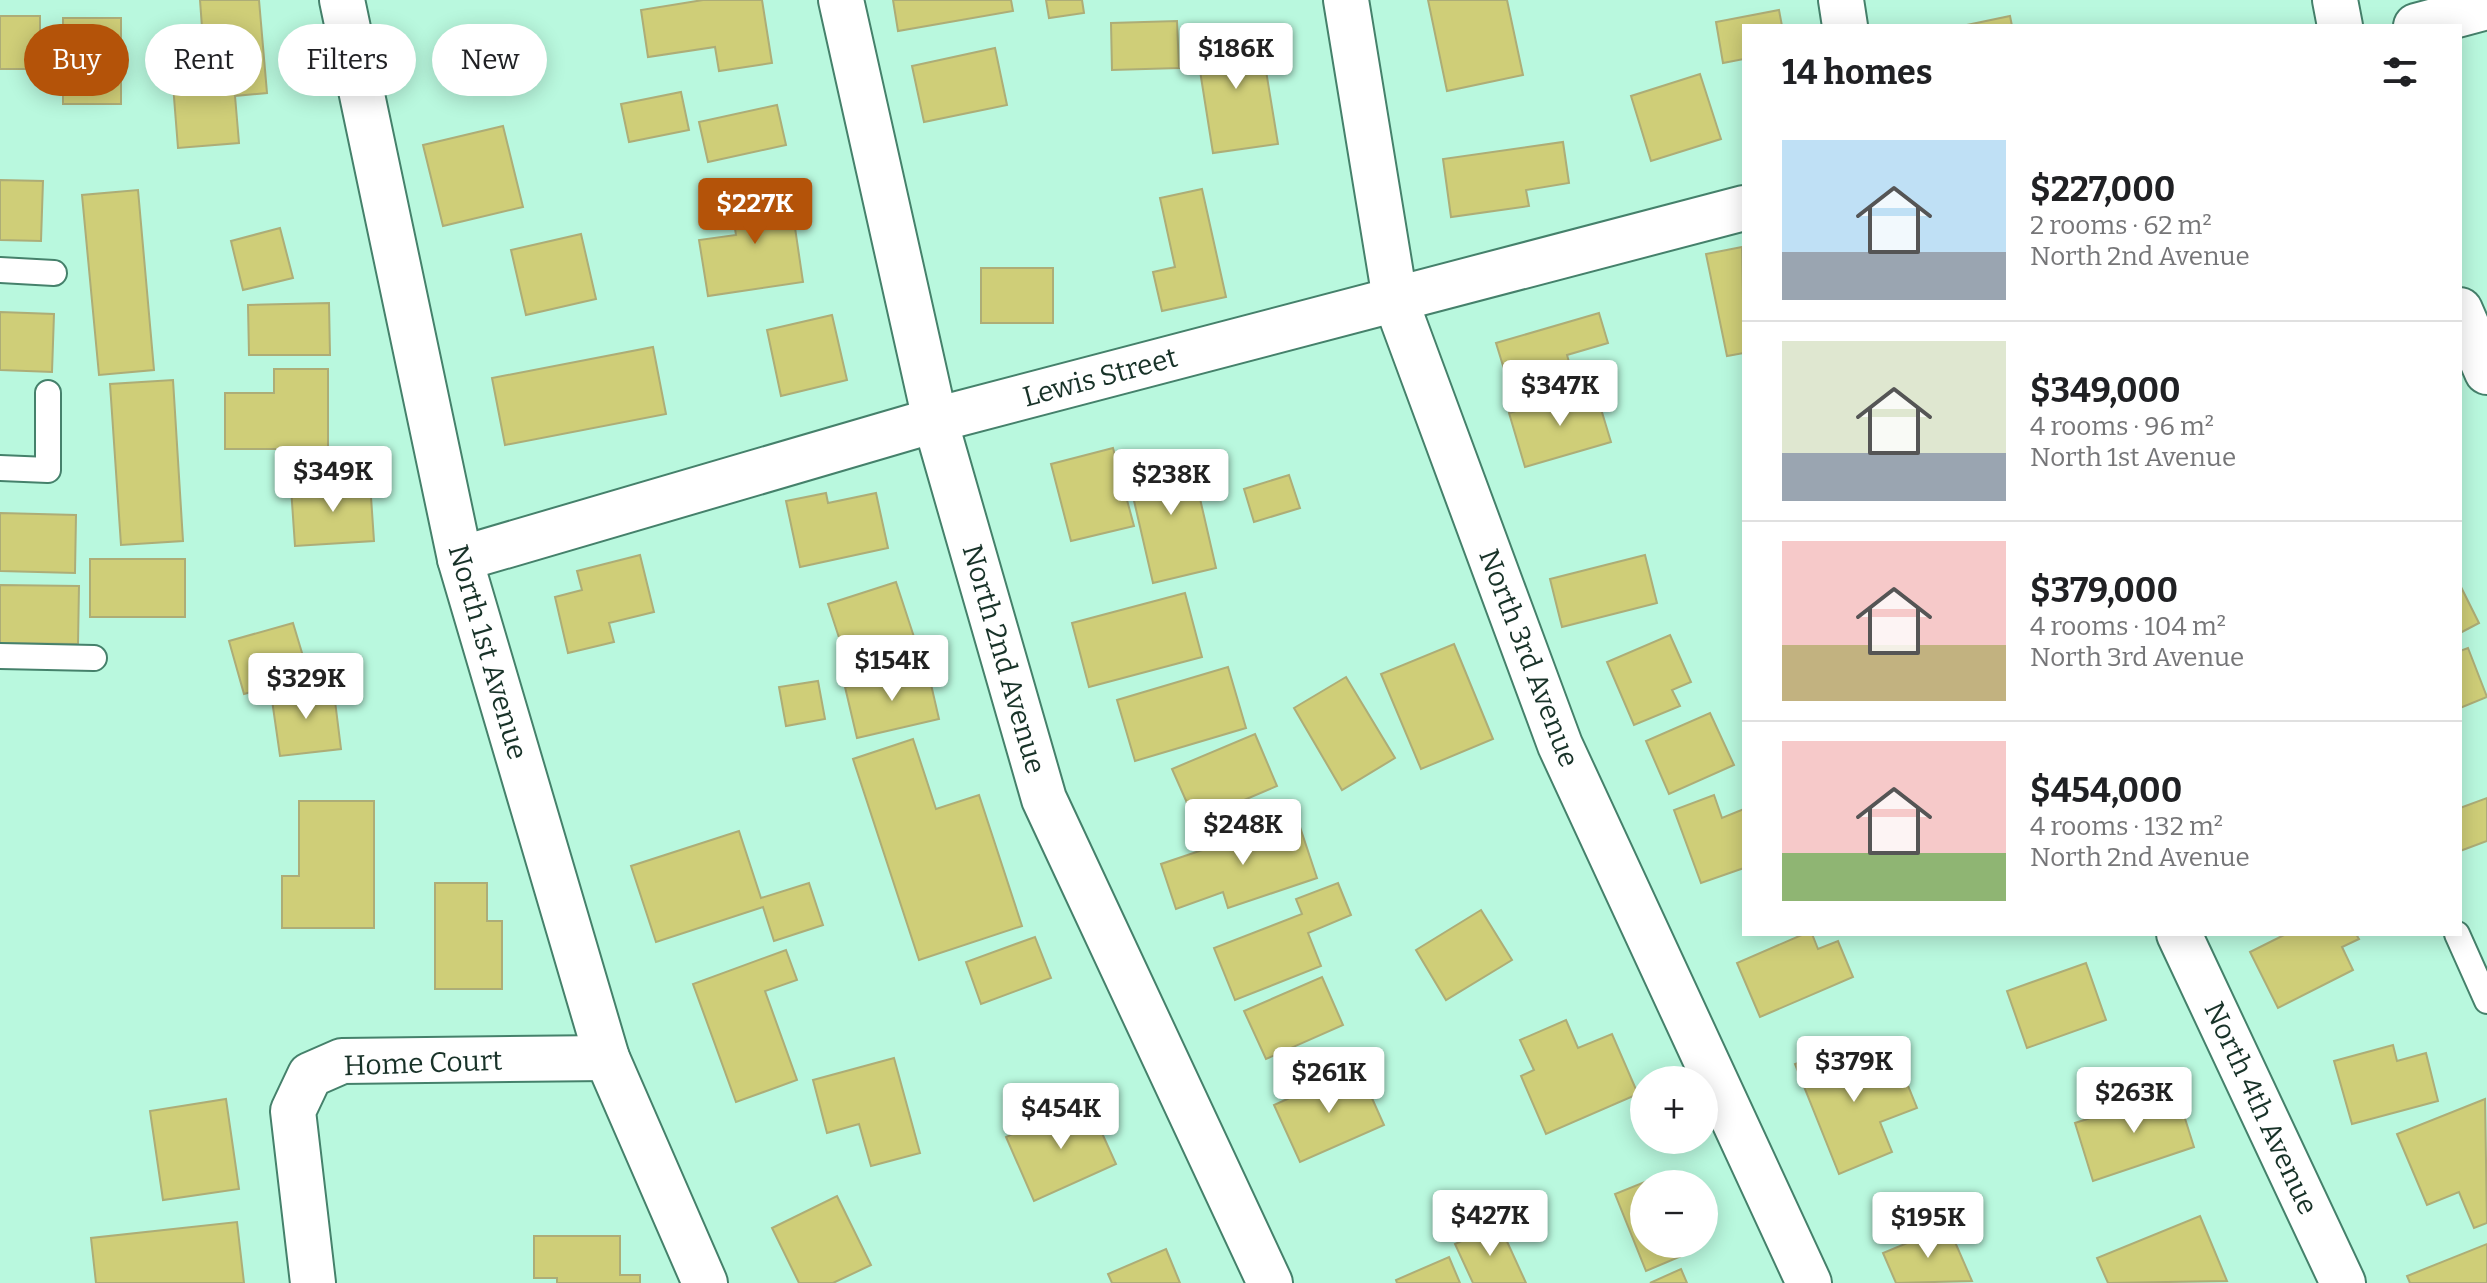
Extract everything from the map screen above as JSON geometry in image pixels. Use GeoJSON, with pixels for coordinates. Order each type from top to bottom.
{"type":"FeatureCollection","features":[{"type":"Feature","properties":{"kind":"street","name":"North 1st Avenue"},"geometry":{"type":"LineString","coordinates":[[342,0],[460,559],[607,1058],[705,1283]]}},
{"type":"Feature","properties":{"kind":"street","name":"North 2nd Avenue"},"geometry":{"type":"LineString","coordinates":[[841,0],[935,420],[1044,799],[1270,1283]]}},
{"type":"Feature","properties":{"kind":"street","name":"North 3rd Avenue"},"geometry":{"type":"LineString","coordinates":[[1346,0],[1395,299],[1560,745],[1809,1283]]}},
{"type":"Feature","properties":{"kind":"street"},"geometry":{"type":"LineString","coordinates":[[1841,0],[1845,24]]}},
{"type":"Feature","properties":{"kind":"street"},"geometry":{"type":"LineString","coordinates":[[2335,0],[2340,24]]}},
{"type":"Feature","properties":{"kind":"street"},"geometry":{"type":"LineString","coordinates":[[2423,24],[2487,7]]}},
{"type":"Feature","properties":{"kind":"street","name":"Lewis Street"},"geometry":{"type":"LineString","coordinates":[[460,559],[935,420],[1742,209]]}},
{"type":"Feature","properties":{"kind":"street"},"geometry":{"type":"LineString","coordinates":[[2462,315],[2487,372]]}},
{"type":"Feature","properties":{"kind":"street","name":"North 4th Avenue"},"geometry":{"type":"LineString","coordinates":[[2180,936],[2343,1283]]}},
{"type":"Feature","properties":{"kind":"street","name":"Home Court"},"geometry":{"type":"LineString","coordinates":[[313,1283],[293,1111],[310,1075],[342,1061],[607,1058]]}},
{"type":"Feature","properties":{"kind":"lane"},"geometry":{"type":"LineString","coordinates":[[0,270],[54,273]]}},
{"type":"Feature","properties":{"kind":"lane"},"geometry":{"type":"LineString","coordinates":[[0,468],[48,470],[48,393]]}},
{"type":"Feature","properties":{"kind":"lane"},"geometry":{"type":"LineString","coordinates":[[0,656],[94,658]]}},
{"type":"Feature","properties":{"kind":"lane"},"geometry":{"type":"LineString","coordinates":[[2458,936],[2487,1001]]}},
{"type":"Feature","properties":{"kind":"building"},"geometry":{"type":"Polygon","coordinates":[[[200,0],[259,0],[261,24],[202,24],[200,0]]]}},
{"type":"Feature","properties":{"kind":"building"},"geometry":{"type":"Polygon","coordinates":[[[703,0],[762,0],[772,63],[719,71],[715,47],[648,57],[641,10],[703,0]]]}},
{"type":"Feature","properties":{"kind":"building"},"geometry":{"type":"Polygon","coordinates":[[[893,0],[1011,0],[1013,11],[898,31],[893,0]]]}},
{"type":"Feature","properties":{"kind":"building"},"geometry":{"type":"Polygon","coordinates":[[[1046,0],[1082,0],[1084,13],[1049,18],[1046,0]]]}},
{"type":"Feature","properties":{"kind":"building"},"geometry":{"type":"Polygon","coordinates":[[[1428,0],[1507,0],[1523,75],[1447,91],[1428,0]]]}},
{"type":"Feature","properties":{"kind":"building"},"geometry":{"type":"Polygon","coordinates":[[[1779,10],[1782,24],[1742,24],[1742,59],[1723,63],[1716,22],[1779,10]]]}},
{"type":"Feature","properties":{"kind":"building"},"geometry":{"type":"Polygon","coordinates":[[[0,16],[40,16],[40,24],[24,24],[24,69],[0,69],[0,16]]]}},
{"type":"Feature","properties":{"kind":"building"},"geometry":{"type":"Polygon","coordinates":[[[2010,16],[2012,24],[1972,24],[2010,16]]]}},
{"type":"Feature","properties":{"kind":"building"},"geometry":{"type":"Polygon","coordinates":[[[63,18],[121,18],[121,24],[63,24],[63,18]]]}},
{"type":"Feature","properties":{"kind":"building"},"geometry":{"type":"Polygon","coordinates":[[[1177,21],[1179,68],[1112,70],[1111,23],[1177,21]]]}},
{"type":"Feature","properties":{"kind":"building"},"geometry":{"type":"Polygon","coordinates":[[[1259,28],[1278,144],[1213,153],[1195,39],[1259,28]]]}},
{"type":"Feature","properties":{"kind":"building"},"geometry":{"type":"Polygon","coordinates":[[[262,35],[267,93],[262,93],[262,35]]]}},
{"type":"Feature","properties":{"kind":"building"},"geometry":{"type":"Polygon","coordinates":[[[995,48],[1007,105],[924,122],[912,66],[995,48]]]}},
{"type":"Feature","properties":{"kind":"building"},"geometry":{"type":"Polygon","coordinates":[[[1700,74],[1721,139],[1651,161],[1631,96],[1700,74]]]}},
{"type":"Feature","properties":{"kind":"building"},"geometry":{"type":"Polygon","coordinates":[[[681,92],[689,130],[629,142],[621,104],[681,92]]]}},
{"type":"Feature","properties":{"kind":"building"},"geometry":{"type":"Polygon","coordinates":[[[63,96],[121,96],[121,104],[63,104],[63,96]]]}},
{"type":"Feature","properties":{"kind":"building"},"geometry":{"type":"Polygon","coordinates":[[[174,96],[235,96],[239,143],[178,148],[174,96]]]}},
{"type":"Feature","properties":{"kind":"building"},"geometry":{"type":"Polygon","coordinates":[[[777,105],[786,145],[708,162],[699,122],[777,105]]]}},
{"type":"Feature","properties":{"kind":"building"},"geometry":{"type":"Polygon","coordinates":[[[503,126],[523,207],[443,226],[423,145],[503,126]]]}},
{"type":"Feature","properties":{"kind":"building"},"geometry":{"type":"Polygon","coordinates":[[[1563,142],[1569,183],[1526,190],[1529,206],[1451,217],[1443,159],[1563,142]]]}},
{"type":"Feature","properties":{"kind":"building"},"geometry":{"type":"Polygon","coordinates":[[[0,180],[43,181],[41,241],[0,240],[0,180]]]}},
{"type":"Feature","properties":{"kind":"building"},"geometry":{"type":"Polygon","coordinates":[[[789,187],[803,282],[708,296],[699,240],[736,235],[730,196],[789,187]]]}},
{"type":"Feature","properties":{"kind":"building"},"geometry":{"type":"Polygon","coordinates":[[[1202,189],[1226,297],[1162,311],[1153,272],[1175,267],[1160,198],[1202,189]]]}},
{"type":"Feature","properties":{"kind":"building"},"geometry":{"type":"Polygon","coordinates":[[[138,190],[154,370],[99,375],[82,195],[138,190]]]}},
{"type":"Feature","properties":{"kind":"building"},"geometry":{"type":"Polygon","coordinates":[[[280,228],[293,278],[243,290],[231,241],[280,228]]]}},
{"type":"Feature","properties":{"kind":"building"},"geometry":{"type":"Polygon","coordinates":[[[581,234],[596,299],[526,315],[511,250],[581,234]]]}},
{"type":"Feature","properties":{"kind":"building"},"geometry":{"type":"Polygon","coordinates":[[[1742,247],[1742,353],[1727,356],[1706,254],[1742,247]]]}},
{"type":"Feature","properties":{"kind":"building"},"geometry":{"type":"Polygon","coordinates":[[[981,268],[1053,268],[1053,323],[981,323],[981,268]]]}},
{"type":"Feature","properties":{"kind":"building"},"geometry":{"type":"Polygon","coordinates":[[[329,303],[330,355],[249,355],[248,305],[329,303]]]}},
{"type":"Feature","properties":{"kind":"building"},"geometry":{"type":"Polygon","coordinates":[[[0,312],[54,314],[52,372],[0,370],[0,312]]]}},
{"type":"Feature","properties":{"kind":"building"},"geometry":{"type":"Polygon","coordinates":[[[1599,313],[1608,343],[1567,355],[1577,390],[1516,408],[1496,343],[1599,313]]]}},
{"type":"Feature","properties":{"kind":"building"},"geometry":{"type":"Polygon","coordinates":[[[832,315],[847,380],[781,396],[767,330],[832,315]]]}},
{"type":"Feature","properties":{"kind":"building"},"geometry":{"type":"Polygon","coordinates":[[[653,347],[666,414],[505,445],[492,378],[653,347]]]}},
{"type":"Feature","properties":{"kind":"building"},"geometry":{"type":"Polygon","coordinates":[[[274,369],[328,369],[328,449],[225,449],[225,393],[274,393],[274,369]]]}},
{"type":"Feature","properties":{"kind":"building"},"geometry":{"type":"Polygon","coordinates":[[[173,380],[183,541],[121,545],[110,384],[173,380]]]}},
{"type":"Feature","properties":{"kind":"building"},"geometry":{"type":"Polygon","coordinates":[[[1595,389],[1611,442],[1525,467],[1509,413],[1595,389]]]}},
{"type":"Feature","properties":{"kind":"building"},"geometry":{"type":"Polygon","coordinates":[[[1113,448],[1134,526],[1071,541],[1051,464],[1113,448]]]}},
{"type":"Feature","properties":{"kind":"building"},"geometry":{"type":"Polygon","coordinates":[[[1189,451],[1216,568],[1153,583],[1126,466],[1189,451]]]}},
{"type":"Feature","properties":{"kind":"building"},"geometry":{"type":"Polygon","coordinates":[[[1289,475],[1300,508],[1254,522],[1244,489],[1289,475]]]}},
{"type":"Feature","properties":{"kind":"building"},"geometry":{"type":"Polygon","coordinates":[[[370,482],[374,541],[295,546],[291,488],[370,482]]]}},
{"type":"Feature","properties":{"kind":"building"},"geometry":{"type":"Polygon","coordinates":[[[826,493],[828,503],[876,493],[888,548],[800,567],[786,501],[826,493]]]}},
{"type":"Feature","properties":{"kind":"building"},"geometry":{"type":"Polygon","coordinates":[[[0,513],[76,515],[75,573],[0,571],[0,513]]]}},
{"type":"Feature","properties":{"kind":"building"},"geometry":{"type":"Polygon","coordinates":[[[640,555],[654,612],[609,623],[614,642],[568,653],[555,597],[582,590],[577,571],[640,555]]]}},
{"type":"Feature","properties":{"kind":"building"},"geometry":{"type":"Polygon","coordinates":[[[1645,555],[1657,603],[1562,627],[1550,579],[1645,555]]]}},
{"type":"Feature","properties":{"kind":"building"},"geometry":{"type":"Polygon","coordinates":[[[90,559],[185,559],[185,617],[90,617],[90,559]]]}},
{"type":"Feature","properties":{"kind":"building"},"geometry":{"type":"Polygon","coordinates":[[[896,582],[916,643],[848,665],[828,604],[896,582]]]}},
{"type":"Feature","properties":{"kind":"building"},"geometry":{"type":"Polygon","coordinates":[[[0,585],[79,586],[78,644],[0,643],[0,585]]]}},
{"type":"Feature","properties":{"kind":"building"},"geometry":{"type":"Polygon","coordinates":[[[2462,589],[2479,623],[2462,632],[2462,589]]]}},
{"type":"Feature","properties":{"kind":"building"},"geometry":{"type":"Polygon","coordinates":[[[1185,593],[1202,657],[1089,687],[1072,623],[1185,593]]]}},
{"type":"Feature","properties":{"kind":"building"},"geometry":{"type":"Polygon","coordinates":[[[293,623],[309,676],[244,694],[229,641],[293,623]]]}},
{"type":"Feature","properties":{"kind":"building"},"geometry":{"type":"Polygon","coordinates":[[[1670,635],[1691,682],[1672,690],[1680,706],[1634,725],[1607,662],[1670,635]]]}},
{"type":"Feature","properties":{"kind":"building"},"geometry":{"type":"Polygon","coordinates":[[[1454,644],[1493,739],[1421,769],[1381,674],[1454,644]]]}},
{"type":"Feature","properties":{"kind":"building"},"geometry":{"type":"Polygon","coordinates":[[[2468,648],[2487,697],[2462,707],[2462,650],[2468,648]]]}},
{"type":"Feature","properties":{"kind":"building"},"geometry":{"type":"Polygon","coordinates":[[[927,667],[939,719],[857,738],[845,687],[927,667]]]}},
{"type":"Feature","properties":{"kind":"building"},"geometry":{"type":"Polygon","coordinates":[[[1228,667],[1246,728],[1135,761],[1117,700],[1228,667]]]}},
{"type":"Feature","properties":{"kind":"building"},"geometry":{"type":"Polygon","coordinates":[[[1346,677],[1395,758],[1342,790],[1294,708],[1346,677]]]}},
{"type":"Feature","properties":{"kind":"building"},"geometry":{"type":"Polygon","coordinates":[[[818,681],[825,719],[786,726],[779,687],[818,681]]]}},
{"type":"Feature","properties":{"kind":"building"},"geometry":{"type":"Polygon","coordinates":[[[333,685],[341,749],[280,756],[271,693],[333,685]]]}},
{"type":"Feature","properties":{"kind":"building"},"geometry":{"type":"Polygon","coordinates":[[[1710,713],[1734,765],[1669,794],[1646,741],[1710,713]]]}},
{"type":"Feature","properties":{"kind":"building"},"geometry":{"type":"Polygon","coordinates":[[[1255,734],[1277,786],[1195,821],[1172,769],[1255,734]]]}},
{"type":"Feature","properties":{"kind":"building"},"geometry":{"type":"Polygon","coordinates":[[[913,739],[936,809],[979,795],[1022,926],[919,960],[853,759],[913,739]]]}},
{"type":"Feature","properties":{"kind":"building"},"geometry":{"type":"Polygon","coordinates":[[[1714,795],[1722,818],[1742,810],[1742,869],[1701,883],[1674,810],[1714,795]]]}},
{"type":"Feature","properties":{"kind":"building"},"geometry":{"type":"Polygon","coordinates":[[[2487,798],[2487,841],[2462,850],[2462,807],[2487,798]]]}},
{"type":"Feature","properties":{"kind":"building"},"geometry":{"type":"Polygon","coordinates":[[[299,801],[374,801],[374,928],[282,928],[282,876],[299,876],[299,801]]]}},
{"type":"Feature","properties":{"kind":"building"},"geometry":{"type":"Polygon","coordinates":[[[1297,818],[1317,878],[1228,908],[1223,892],[1176,909],[1161,864],[1297,818]]]}},
{"type":"Feature","properties":{"kind":"building"},"geometry":{"type":"Polygon","coordinates":[[[739,831],[761,898],[809,883],[823,925],[774,941],[763,907],[656,942],[631,866],[739,831]]]}},
{"type":"Feature","properties":{"kind":"building"},"geometry":{"type":"Polygon","coordinates":[[[435,883],[487,883],[487,921],[502,921],[502,989],[435,989],[435,883]]]}},
{"type":"Feature","properties":{"kind":"building"},"geometry":{"type":"Polygon","coordinates":[[[1338,883],[1351,915],[1308,933],[1321,966],[1235,1000],[1214,948],[1302,914],[1296,899],[1338,883]]]}},
{"type":"Feature","properties":{"kind":"building"},"geometry":{"type":"Polygon","coordinates":[[[1481,910],[1512,960],[1446,1000],[1416,950],[1481,910]]]}},
{"type":"Feature","properties":{"kind":"building"},"geometry":{"type":"Polygon","coordinates":[[[1799,936],[1813,936],[1818,949],[1838,941],[1853,977],[1760,1017],[1737,963],[1799,936]]]}},
{"type":"Feature","properties":{"kind":"building"},"geometry":{"type":"Polygon","coordinates":[[[2282,936],[2357,936],[2359,939],[2342,947],[2353,970],[2278,1008],[2250,952],[2282,936]]]}},
{"type":"Feature","properties":{"kind":"building"},"geometry":{"type":"Polygon","coordinates":[[[1035,937],[1051,978],[981,1004],[966,962],[1035,937]]]}},
{"type":"Feature","properties":{"kind":"building"},"geometry":{"type":"Polygon","coordinates":[[[786,950],[797,980],[765,991],[797,1080],[736,1102],[693,984],[786,950]]]}},
{"type":"Feature","properties":{"kind":"building"},"geometry":{"type":"Polygon","coordinates":[[[2086,963],[2106,1020],[2027,1048],[2007,991],[2086,963]]]}},
{"type":"Feature","properties":{"kind":"building"},"geometry":{"type":"Polygon","coordinates":[[[1322,977],[1343,1025],[1266,1059],[1244,1011],[1322,977]]]}},
{"type":"Feature","properties":{"kind":"building"},"geometry":{"type":"Polygon","coordinates":[[[1566,1020],[1578,1048],[1612,1034],[1630,1076],[1630,1097],[1546,1134],[1521,1076],[1534,1070],[1520,1040],[1566,1020]]]}},
{"type":"Feature","properties":{"kind":"building"},"geometry":{"type":"Polygon","coordinates":[[[1849,1043],[1862,1076],[1898,1061],[1917,1108],[1880,1122],[1892,1152],[1839,1174],[1795,1064],[1849,1043]]]}},
{"type":"Feature","properties":{"kind":"building"},"geometry":{"type":"Polygon","coordinates":[[[2393,1045],[2397,1061],[2426,1053],[2438,1101],[2352,1124],[2334,1061],[2393,1045]]]}},
{"type":"Feature","properties":{"kind":"building"},"geometry":{"type":"Polygon","coordinates":[[[894,1058],[920,1153],[871,1166],[859,1124],[827,1133],[813,1080],[894,1058]]]}},
{"type":"Feature","properties":{"kind":"building"},"geometry":{"type":"Polygon","coordinates":[[[1358,1067],[1384,1125],[1300,1162],[1274,1105],[1358,1067]]]}},
{"type":"Feature","properties":{"kind":"building"},"geometry":{"type":"Polygon","coordinates":[[[2176,1090],[2194,1147],[2093,1181],[2075,1123],[2176,1090]]]}},
{"type":"Feature","properties":{"kind":"building"},"geometry":{"type":"Polygon","coordinates":[[[226,1099],[239,1189],[163,1200],[150,1111],[226,1099]]]}},
{"type":"Feature","properties":{"kind":"building"},"geometry":{"type":"Polygon","coordinates":[[[2485,1099],[2487,1223],[2474,1228],[2459,1192],[2427,1205],[2397,1134],[2485,1099]]]}},
{"type":"Feature","properties":{"kind":"building"},"geometry":{"type":"Polygon","coordinates":[[[1087,1100],[1116,1164],[1034,1201],[1006,1137],[1087,1100]]]}},
{"type":"Feature","properties":{"kind":"building"},"geometry":{"type":"Polygon","coordinates":[[[1630,1188],[1630,1231],[1615,1194],[1630,1188]]]}},
{"type":"Feature","properties":{"kind":"building"},"geometry":{"type":"Polygon","coordinates":[[[837,1196],[871,1265],[833,1283],[799,1283],[772,1228],[837,1196]]]}},
{"type":"Feature","properties":{"kind":"building"},"geometry":{"type":"Polygon","coordinates":[[[2200,1216],[2227,1281],[2108,1283],[2097,1258],[2200,1216]]]}},
{"type":"Feature","properties":{"kind":"building"},"geometry":{"type":"Polygon","coordinates":[[[237,1222],[244,1283],[96,1283],[91,1238],[237,1222]]]}},
{"type":"Feature","properties":{"kind":"building"},"geometry":{"type":"Polygon","coordinates":[[[1499,1224],[1526,1283],[1473,1283],[1455,1244],[1499,1224]]]}},
{"type":"Feature","properties":{"kind":"building"},"geometry":{"type":"Polygon","coordinates":[[[1948,1226],[1972,1281],[1896,1283],[1883,1253],[1948,1226]]]}},
{"type":"Feature","properties":{"kind":"building"},"geometry":{"type":"Polygon","coordinates":[[[534,1236],[620,1236],[620,1275],[640,1275],[640,1283],[557,1283],[557,1278],[534,1278],[534,1236]]]}},
{"type":"Feature","properties":{"kind":"building"},"geometry":{"type":"Polygon","coordinates":[[[2487,1244],[2487,1283],[2410,1283],[2407,1276],[2487,1244]]]}},
{"type":"Feature","properties":{"kind":"building"},"geometry":{"type":"Polygon","coordinates":[[[1166,1249],[1180,1283],[1112,1283],[1108,1274],[1166,1249]]]}},
{"type":"Feature","properties":{"kind":"building"},"geometry":{"type":"Polygon","coordinates":[[[1449,1257],[1460,1283],[1397,1283],[1396,1280],[1449,1257]]]}},
{"type":"Feature","properties":{"kind":"building"},"geometry":{"type":"Polygon","coordinates":[[[1641,1258],[1677,1258],[1646,1271],[1641,1258]]]}},
{"type":"Feature","properties":{"kind":"building"},"geometry":{"type":"Polygon","coordinates":[[[1681,1269],[1687,1283],[1650,1283],[1681,1269]]]}}]}
